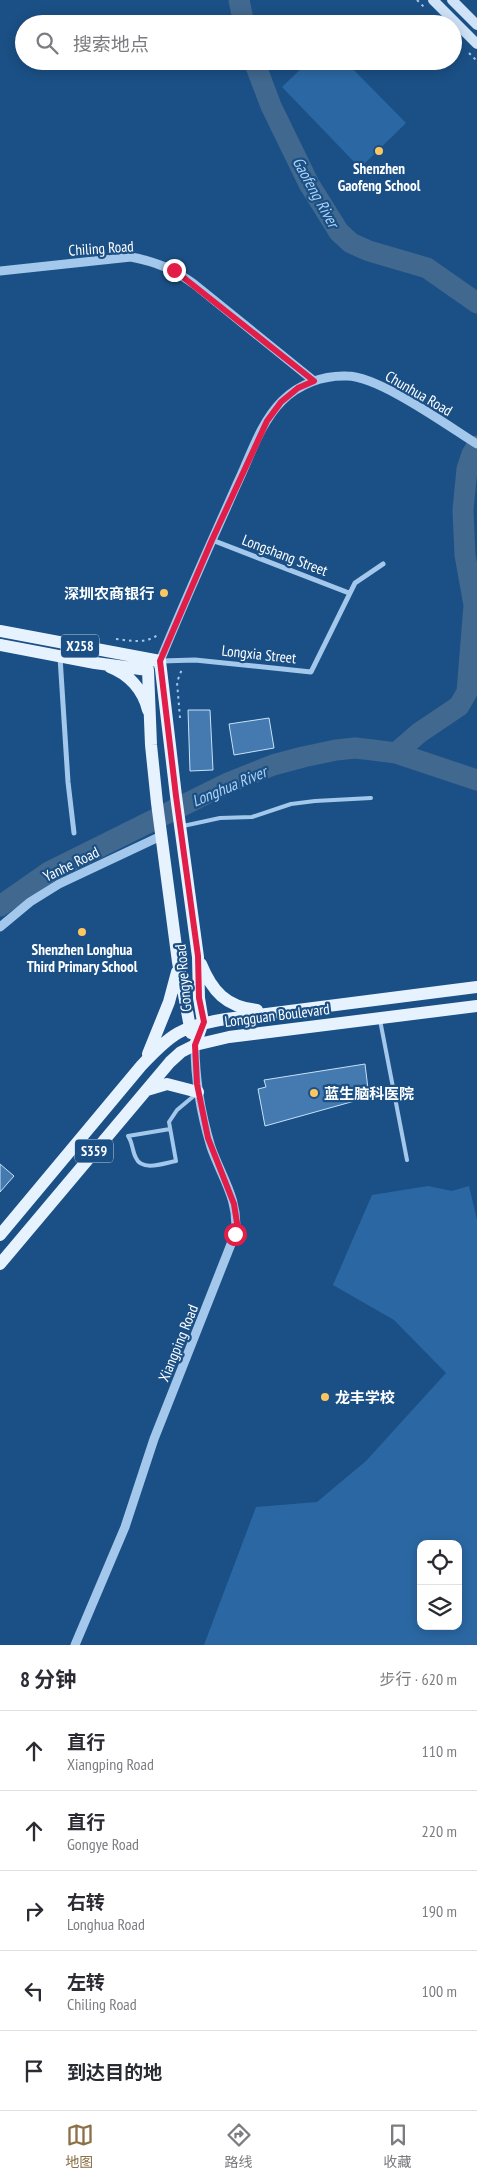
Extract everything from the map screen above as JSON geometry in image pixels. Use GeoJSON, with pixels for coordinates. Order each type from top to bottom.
{"type":"FeatureCollection","features":[{"type":"Feature","properties":{"kind":"main road"},"geometry":{"type":"LineString","coordinates":[[433,0],[448,15]]}},
{"type":"Feature","properties":{"kind":"main road"},"geometry":{"type":"LineString","coordinates":[[452,0],[477,25]]}},
{"type":"Feature","properties":{"kind":"main road"},"geometry":{"type":"LineString","coordinates":[[462,29],[477,44]]}},
{"type":"Feature","properties":{"kind":"main road","name":"X258"},"geometry":{"type":"LineString","coordinates":[[0,631],[160,661]]}},
{"type":"Feature","properties":{"kind":"main road","name":"X258"},"geometry":{"type":"LineString","coordinates":[[0,645],[96,663],[148,670]]}},
{"type":"Feature","properties":{"kind":"main road","name":"Gongye Road"},"geometry":{"type":"LineString","coordinates":[[160,661],[198,956],[199,998],[204,1022],[195,1045]]}},
{"type":"Feature","properties":{"kind":"main road"},"geometry":{"type":"LineString","coordinates":[[96,663],[113,668],[132,680],[142,696],[150,720]]}},
{"type":"Feature","properties":{"kind":"main road","name":"Gongye Road"},"geometry":{"type":"LineString","coordinates":[[148,670],[157,803],[178,962],[189,1026],[195,1045]]}},
{"type":"Feature","properties":{"kind":"main road"},"geometry":{"type":"LineString","coordinates":[[198,956],[211,984],[226,1001],[241,1008],[276,1011]]}},
{"type":"Feature","properties":{"kind":"main road"},"geometry":{"type":"LineString","coordinates":[[141,1066],[157,1035],[169,1002],[175,985],[178,962]]}},
{"type":"Feature","properties":{"kind":"main road","name":"Longguan Boulevard"},"geometry":{"type":"LineString","coordinates":[[0,1235],[141,1066],[165,1041],[189,1026],[276,1011],[477,987]]}},
{"type":"Feature","properties":{"kind":"main road","name":"Longguan Boulevard"},"geometry":{"type":"LineString","coordinates":[[0,1264],[143,1092],[181,1052],[195,1045],[228,1037],[477,1006]]}},
{"type":"Feature","properties":{"kind":"main road"},"geometry":{"type":"LineString","coordinates":[[143,1092],[152,1087],[167,1084],[198,1092]]}},
{"type":"Feature","properties":{"kind":"street","name":"Chiling Road"},"geometry":{"type":"LineString","coordinates":[[0,271],[131,257],[151,261],[174,270],[194,284],[314,381]]}},
{"type":"Feature","properties":{"kind":"street","name":"Chunhua Road"},"geometry":{"type":"LineString","coordinates":[[160,661],[212,540],[267,421],[281,402],[298,388],[329,377],[348,376],[364,379],[382,386],[477,444]]}},
{"type":"Feature","properties":{"kind":"street","name":"Longshang Street"},"geometry":{"type":"LineString","coordinates":[[212,540],[349,593]]}},
{"type":"Feature","properties":{"kind":"street","name":"Longxia Street"},"geometry":{"type":"LineString","coordinates":[[160,661],[195,660],[311,672],[349,593],[361,578],[383,564]]}},
{"type":"Feature","properties":{"kind":"street"},"geometry":{"type":"LineString","coordinates":[[60,656],[68,782],[74,833]]}},
{"type":"Feature","properties":{"kind":"street"},"geometry":{"type":"LineString","coordinates":[[148,670],[160,661]]}},
{"type":"Feature","properties":{"kind":"street","name":"Yanhe Road"},"geometry":{"type":"LineString","coordinates":[[0,927],[17,919],[30,902],[59,884],[161,834]]}},
{"type":"Feature","properties":{"kind":"street","name":"Xiangping Road"},"geometry":{"type":"LineString","coordinates":[[76,1645],[125,1527],[154,1439],[235,1234],[237,1223],[234,1204],[210,1144],[198,1092],[195,1045]]}},
{"type":"Feature","properties":{"kind":"lane"},"geometry":{"type":"LineString","coordinates":[[180,825],[213,819],[252,817],[299,803],[371,798]]}},
{"type":"Feature","properties":{"kind":"lane"},"geometry":{"type":"LineString","coordinates":[[380,1018],[407,1160]]}},
{"type":"Feature","properties":{"kind":"lane"},"geometry":{"type":"LineString","coordinates":[[116,1124],[128,1136],[136,1160],[140,1164],[148,1166],[176,1160],[170,1129],[171,1117],[198,1092]]}},
{"type":"Feature","properties":{"kind":"lane"},"geometry":{"type":"LineString","coordinates":[[128,1136],[170,1129]]}},
{"type":"Feature","properties":{"kind":"path"},"geometry":{"type":"LineString","coordinates":[[180,720],[177,682],[183,667]]}},
{"type":"Feature","properties":{"kind":"shaded area"},"geometry":{"type":"Polygon","coordinates":[[[300,70],[354,70],[406,123],[360,168],[282,87],[300,70]]]}},
{"type":"Feature","properties":{"kind":"shaded area"},"geometry":{"type":"Polygon","coordinates":[[[428,1186],[452,1191],[469,1186],[477,1220],[477,1645],[204,1645],[256,1507],[317,1502],[366,1461],[446,1373],[394,1320],[333,1285],[372,1195],[428,1186]]]}},
{"type":"Feature","properties":{"kind":"building"},"geometry":{"type":"Polygon","coordinates":[[[188,710],[210,710],[213,770],[190,771],[188,710]]]}},
{"type":"Feature","properties":{"kind":"building"},"geometry":{"type":"Polygon","coordinates":[[[269,718],[274,748],[234,755],[229,724],[269,718]]]}},
{"type":"Feature","properties":{"kind":"building","name":"蓝生脑科医院"},"geometry":{"type":"Polygon","coordinates":[[[365,1064],[369,1097],[265,1126],[258,1089],[266,1087],[264,1080],[365,1064]]]}},
{"type":"Feature","properties":{"kind":"building"},"geometry":{"type":"Polygon","coordinates":[[[0,1164],[14,1176],[0,1192],[0,1164]]]}},
{"type":"Feature","properties":{"kind":"waterway","name":"Gaofeng River"},"geometry":{"type":"LineString","coordinates":[[239,0],[242,15]]}},
{"type":"Feature","properties":{"kind":"waterway","name":"Gaofeng River"},"geometry":{"type":"LineString","coordinates":[[257,70],[271,106],[309,184],[339,232],[351,243],[369,251],[427,268],[477,303]]}},
{"type":"Feature","properties":{"kind":"waterway","name":"Gaofeng River"},"geometry":{"type":"LineString","coordinates":[[396,753],[419,733],[459,706],[467,692],[474,605],[465,555],[463,510],[467,469],[477,446]]}},
{"type":"Feature","properties":{"kind":"waterway","name":"Longhua River"},"geometry":{"type":"LineString","coordinates":[[0,906],[49,872],[228,783],[273,765],[303,757],[355,748],[396,753],[477,780]]}},
{"type":"Feature","properties":{"kind":"place","name":"Shenzhen Gaofeng School"},"geometry":{"type":"Point","coordinates":[379,151]}},
{"type":"Feature","properties":{"kind":"place","name":"深圳农商银行"},"geometry":{"type":"Point","coordinates":[164,593]}},
{"type":"Feature","properties":{"kind":"place","name":"Shenzhen Longhua Third Primary School"},"geometry":{"type":"Point","coordinates":[82,932]}},
{"type":"Feature","properties":{"kind":"place","name":"蓝生脑科医院"},"geometry":{"type":"Point","coordinates":[314,1093]}},
{"type":"Feature","properties":{"kind":"place","name":"龙丰学校"},"geometry":{"type":"Point","coordinates":[325,1397]}},
{"type":"Feature","properties":{"kind":"route"},"geometry":{"type":"LineString","coordinates":[[174,270],[314,381],[298,388],[281,402],[267,421],[212,540],[160,661],[198,956],[199,998],[204,1022],[195,1045],[198,1092],[208,1138],[234,1204],[237,1223],[235,1234]]}}]}
